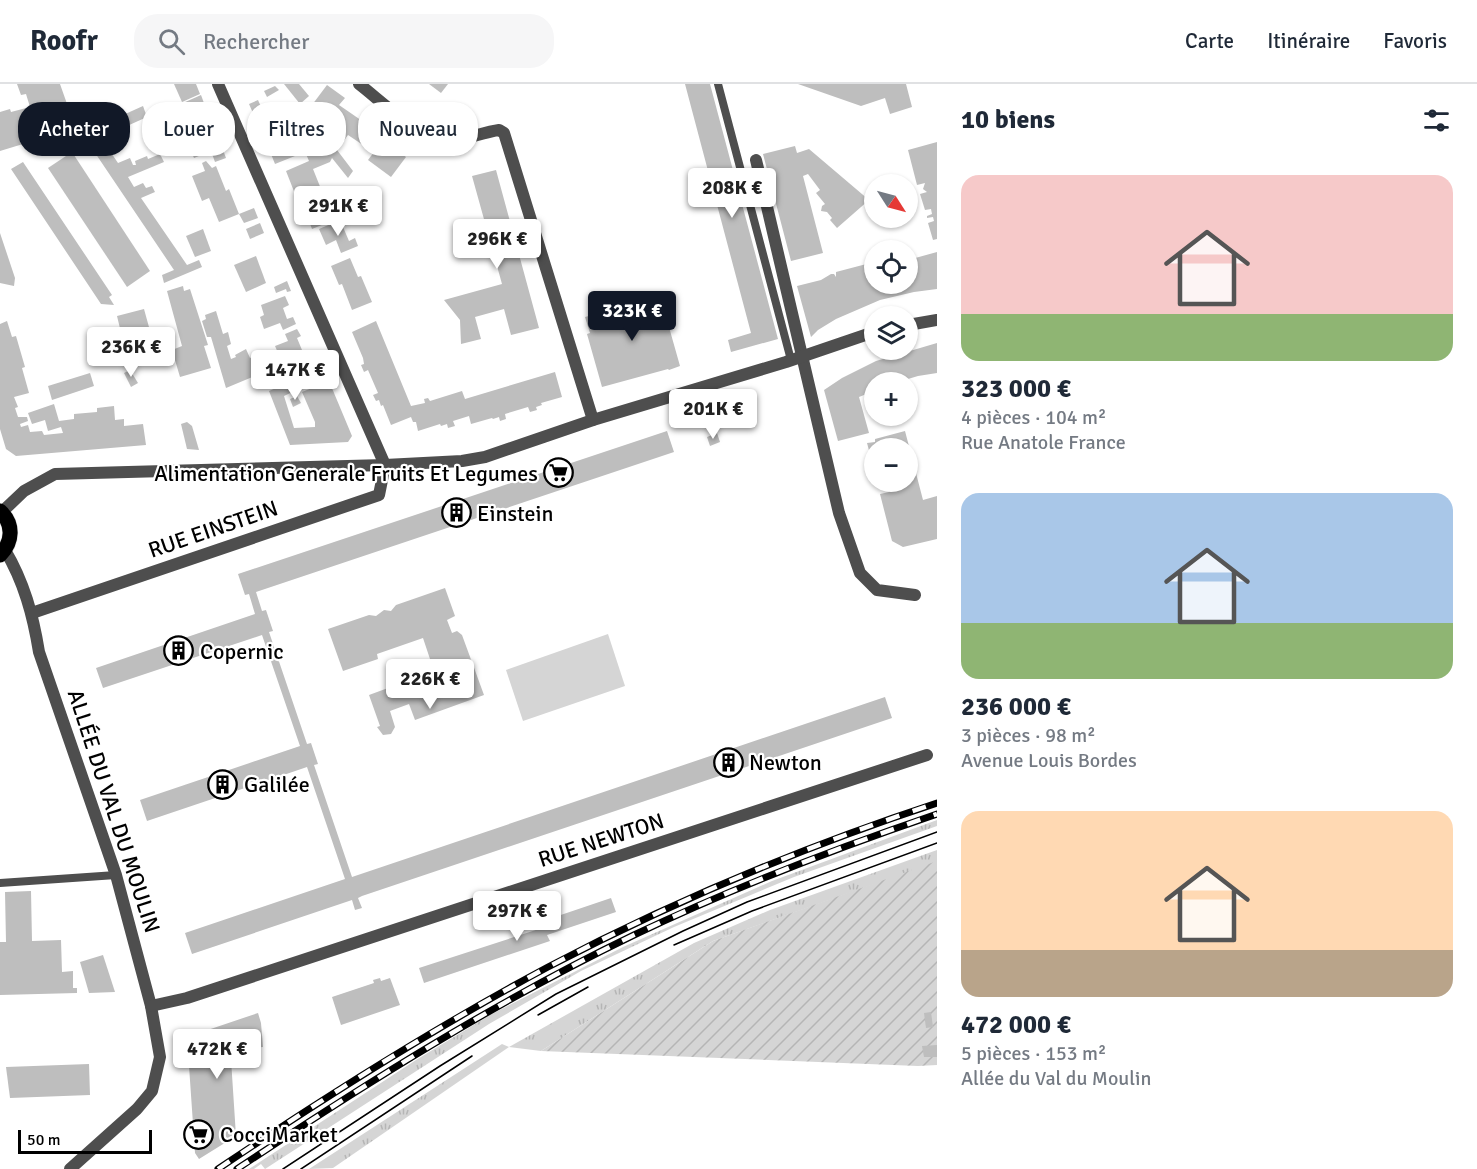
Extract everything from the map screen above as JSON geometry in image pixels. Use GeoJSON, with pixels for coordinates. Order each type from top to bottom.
{"type":"FeatureCollection","features":[{"type":"Feature","properties":{"kind":"main road"},"geometry":{"type":"LineString","coordinates":[[1,511],[7,519],[11,535],[3,553]]}},
{"type":"Feature","properties":{"kind":"street"},"geometry":{"type":"LineString","coordinates":[[218,84],[386,465]]}},
{"type":"Feature","properties":{"kind":"street"},"geometry":{"type":"LineString","coordinates":[[359,84],[422,134],[438,142],[499,130],[504,133],[593,420]]}},
{"type":"Feature","properties":{"kind":"street"},"geometry":{"type":"LineString","coordinates":[[756,160],[796,358],[839,513],[860,573],[877,590],[915,595]]}},
{"type":"Feature","properties":{"kind":"street"},"geometry":{"type":"LineString","coordinates":[[918,323],[937,320]]}},
{"type":"Feature","properties":{"kind":"street"},"geometry":{"type":"LineString","coordinates":[[1,511],[24,491],[55,474],[386,465],[462,461],[485,457],[593,420],[864,335]]}},
{"type":"Feature","properties":{"kind":"street","name":"RUE EINSTEIN"},"geometry":{"type":"LineString","coordinates":[[32,613],[379,495],[386,465]]}},
{"type":"Feature","properties":{"kind":"street","name":"ALLÉE DU VAL DU MOULIN"},"geometry":{"type":"LineString","coordinates":[[3,553],[16,568],[32,613],[39,652],[116,875],[151,1006],[160,1057],[152,1091],[137,1109],[70,1169]]}},
{"type":"Feature","properties":{"kind":"street","name":"RUE NEWTON"},"geometry":{"type":"LineString","coordinates":[[151,1006],[187,998],[927,755]]}},
{"type":"Feature","properties":{"kind":"lane"},"geometry":{"type":"LineString","coordinates":[[718,84],[796,358]]}},
{"type":"Feature","properties":{"kind":"lane"},"geometry":{"type":"LineString","coordinates":[[0,883],[116,875]]}},
{"type":"Feature","properties":{"kind":"green space"},"geometry":{"type":"Polygon","coordinates":[[[608,634],[625,686],[523,721],[506,670],[608,634]]]}},
{"type":"Feature","properties":{"kind":"green space"},"geometry":{"type":"Polygon","coordinates":[[[937,820],[937,826],[794,877],[674,927],[581,971],[489,1024],[265,1169],[261,1164],[254,1169],[249,1169],[416,1060],[490,1015],[623,947],[772,881],[937,820]]]}},
{"type":"Feature","properties":{"kind":"green space"},"geometry":{"type":"Polygon","coordinates":[[[937,850],[937,862],[713,941],[541,1051],[509,1047],[694,943],[770,910],[937,850]]]}},
{"type":"Feature","properties":{"kind":"green space"},"geometry":{"type":"Polygon","coordinates":[[[937,861],[937,1065],[541,1051],[713,941],[937,861]]]}},
{"type":"Feature","properties":{"kind":"green space"},"geometry":{"type":"Polygon","coordinates":[[[502,1044],[509,1047],[333,1168],[309,1169],[502,1044]]]}},
{"type":"Feature","properties":{"kind":"building"},"geometry":{"type":"Polygon","coordinates":[[[17,84],[60,84],[66,102],[28,102],[26,94],[21,95],[17,84]]]}},
{"type":"Feature","properties":{"kind":"building"},"geometry":{"type":"Polygon","coordinates":[[[174,84],[196,84],[200,94],[182,102],[174,84]]]}},
{"type":"Feature","properties":{"kind":"building"},"geometry":{"type":"Polygon","coordinates":[[[284,84],[299,84],[309,96],[302,102],[298,102],[284,84]]]}},
{"type":"Feature","properties":{"kind":"building"},"geometry":{"type":"Polygon","coordinates":[[[429,84],[448,84],[441,93],[429,84]]]}},
{"type":"Feature","properties":{"kind":"building"},"geometry":{"type":"Polygon","coordinates":[[[685,84],[710,84],[778,339],[731,352],[728,340],[751,333],[685,84]]]}},
{"type":"Feature","properties":{"kind":"building"},"geometry":{"type":"Polygon","coordinates":[[[798,84],[906,84],[912,107],[890,114],[885,98],[861,106],[798,84]]]}},
{"type":"Feature","properties":{"kind":"building"},"geometry":{"type":"Polygon","coordinates":[[[327,85],[345,98],[342,102],[314,102],[327,85]]]}},
{"type":"Feature","properties":{"kind":"building"},"geometry":{"type":"Polygon","coordinates":[[[275,86],[279,90],[267,97],[264,91],[275,86]]]}},
{"type":"Feature","properties":{"kind":"building"},"geometry":{"type":"Polygon","coordinates":[[[201,95],[204,102],[185,102],[201,95]]]}},
{"type":"Feature","properties":{"kind":"building"},"geometry":{"type":"Polygon","coordinates":[[[142,106],[142,119],[130,125],[130,112],[142,106]]]}},
{"type":"Feature","properties":{"kind":"building"},"geometry":{"type":"Polygon","coordinates":[[[10,109],[11,112],[18,110],[18,146],[0,151],[0,112],[10,109]]]}},
{"type":"Feature","properties":{"kind":"building"},"geometry":{"type":"Polygon","coordinates":[[[346,110],[358,118],[358,142],[348,135],[346,138],[346,110]]]}},
{"type":"Feature","properties":{"kind":"building"},"geometry":{"type":"Polygon","coordinates":[[[937,142],[937,239],[933,240],[928,223],[934,221],[933,217],[927,218],[932,214],[931,209],[925,210],[920,194],[927,192],[923,189],[925,183],[918,185],[918,174],[914,174],[908,150],[937,142]]]}},
{"type":"Feature","properties":{"kind":"building"},"geometry":{"type":"Polygon","coordinates":[[[795,146],[797,153],[809,149],[864,196],[864,204],[837,228],[827,212],[821,211],[825,204],[816,193],[820,190],[808,174],[803,176],[823,253],[791,261],[763,154],[795,146]]]}},
{"type":"Feature","properties":{"kind":"building"},"geometry":{"type":"Polygon","coordinates":[[[66,156],[75,156],[150,271],[127,287],[48,168],[66,156]]]}},
{"type":"Feature","properties":{"kind":"building"},"geometry":{"type":"Polygon","coordinates":[[[97,156],[113,156],[118,163],[130,158],[133,165],[136,165],[135,161],[147,156],[148,159],[161,156],[164,162],[128,177],[134,187],[143,183],[146,188],[152,186],[155,192],[141,198],[187,265],[199,260],[202,267],[164,283],[162,275],[174,270],[97,156]]]}},
{"type":"Feature","properties":{"kind":"building"},"geometry":{"type":"Polygon","coordinates":[[[213,156],[225,156],[226,158],[215,162],[213,156]]]}},
{"type":"Feature","properties":{"kind":"building"},"geometry":{"type":"Polygon","coordinates":[[[272,156],[295,156],[275,164],[272,156]]]}},
{"type":"Feature","properties":{"kind":"building"},"geometry":{"type":"Polygon","coordinates":[[[307,156],[342,156],[353,171],[348,178],[332,158],[330,162],[313,169],[321,189],[297,199],[286,171],[309,161],[307,156]]]}},
{"type":"Feature","properties":{"kind":"building"},"geometry":{"type":"Polygon","coordinates":[[[371,156],[406,157],[391,177],[368,160],[371,156]]]}},
{"type":"Feature","properties":{"kind":"building"},"geometry":{"type":"Polygon","coordinates":[[[206,161],[212,168],[216,166],[239,214],[219,222],[209,198],[202,201],[192,176],[205,171],[202,163],[206,161]]]}},
{"type":"Feature","properties":{"kind":"building"},"geometry":{"type":"Polygon","coordinates":[[[23,162],[112,295],[109,297],[114,305],[101,304],[11,169],[23,162]]]}},
{"type":"Feature","properties":{"kind":"building"},"geometry":{"type":"Polygon","coordinates":[[[496,170],[539,328],[511,335],[504,309],[475,317],[481,339],[461,344],[460,320],[444,300],[502,284],[472,176],[496,170]]]}},
{"type":"Feature","properties":{"kind":"building"},"geometry":{"type":"Polygon","coordinates":[[[325,199],[334,220],[312,229],[305,211],[325,199]]]}},
{"type":"Feature","properties":{"kind":"building"},"geometry":{"type":"Polygon","coordinates":[[[254,208],[258,218],[244,223],[239,214],[254,208]]]}},
{"type":"Feature","properties":{"kind":"building"},"geometry":{"type":"Polygon","coordinates":[[[340,220],[349,241],[355,238],[358,246],[341,253],[336,240],[326,245],[319,229],[340,220]]]}},
{"type":"Feature","properties":{"kind":"building"},"geometry":{"type":"Polygon","coordinates":[[[260,223],[264,233],[250,239],[246,229],[260,223]]]}},
{"type":"Feature","properties":{"kind":"building"},"geometry":{"type":"Polygon","coordinates":[[[203,229],[211,251],[195,257],[186,236],[203,229]]]}},
{"type":"Feature","properties":{"kind":"building"},"geometry":{"type":"Polygon","coordinates":[[[0,233],[15,278],[14,286],[0,283],[0,233]]]}},
{"type":"Feature","properties":{"kind":"building"},"geometry":{"type":"Polygon","coordinates":[[[937,252],[937,289],[918,291],[918,257],[937,252]]]}},
{"type":"Feature","properties":{"kind":"building"},"geometry":{"type":"Polygon","coordinates":[[[256,256],[266,283],[246,292],[234,265],[256,256]]]}},
{"type":"Feature","properties":{"kind":"building"},"geometry":{"type":"Polygon","coordinates":[[[350,258],[372,302],[352,310],[342,284],[339,285],[331,266],[350,258]]]}},
{"type":"Feature","properties":{"kind":"building"},"geometry":{"type":"Polygon","coordinates":[[[864,265],[864,294],[906,294],[864,306],[836,319],[811,337],[797,286],[821,280],[831,274],[836,277],[836,272],[864,265]]]}},
{"type":"Feature","properties":{"kind":"building"},"geometry":{"type":"Polygon","coordinates":[[[287,281],[291,291],[287,292],[286,289],[276,293],[274,287],[287,281]]]}},
{"type":"Feature","properties":{"kind":"building"},"geometry":{"type":"Polygon","coordinates":[[[183,286],[184,291],[190,289],[208,345],[204,346],[211,368],[180,377],[172,350],[182,346],[167,291],[183,286]]]}},
{"type":"Feature","properties":{"kind":"building"},"geometry":{"type":"Polygon","coordinates":[[[285,296],[289,305],[283,308],[287,319],[293,317],[296,324],[283,330],[280,323],[264,329],[260,317],[264,315],[261,305],[285,296]]]}},
{"type":"Feature","properties":{"kind":"building"},"geometry":{"type":"Polygon","coordinates":[[[659,297],[663,313],[669,312],[671,319],[667,320],[680,366],[602,387],[587,334],[590,333],[585,317],[659,297]]]}},
{"type":"Feature","properties":{"kind":"building"},"geometry":{"type":"Polygon","coordinates":[[[144,309],[152,338],[125,349],[117,316],[144,309]]]}},
{"type":"Feature","properties":{"kind":"building"},"geometry":{"type":"Polygon","coordinates":[[[216,311],[223,334],[228,332],[231,344],[227,346],[231,359],[246,349],[250,358],[262,352],[272,377],[264,380],[262,373],[226,388],[211,337],[207,337],[202,321],[206,319],[205,315],[216,311]]]}},
{"type":"Feature","properties":{"kind":"building"},"geometry":{"type":"Polygon","coordinates":[[[7,321],[12,337],[16,336],[25,367],[22,368],[29,393],[14,397],[18,407],[15,408],[18,417],[27,417],[28,421],[20,424],[21,427],[28,425],[30,432],[42,431],[44,435],[63,433],[61,427],[48,431],[45,420],[32,424],[28,413],[54,404],[59,421],[74,419],[74,414],[97,412],[97,408],[114,406],[115,420],[124,419],[124,426],[143,424],[146,445],[16,456],[6,449],[0,429],[0,324],[7,321]]]}},
{"type":"Feature","properties":{"kind":"building"},"geometry":{"type":"Polygon","coordinates":[[[376,321],[411,406],[425,403],[424,399],[428,398],[430,401],[462,391],[465,399],[555,372],[562,397],[541,403],[542,405],[536,407],[537,410],[530,412],[528,407],[505,414],[506,419],[500,421],[499,417],[471,424],[469,416],[453,421],[455,426],[448,428],[447,424],[441,426],[440,424],[418,431],[416,422],[413,422],[411,417],[391,425],[383,405],[381,406],[379,400],[376,401],[373,395],[378,393],[368,370],[364,372],[361,365],[364,364],[363,358],[352,332],[376,321]]]}},
{"type":"Feature","properties":{"kind":"building"},"geometry":{"type":"Polygon","coordinates":[[[297,329],[301,336],[297,338],[307,362],[286,371],[275,346],[288,341],[285,334],[297,329]]]}},
{"type":"Feature","properties":{"kind":"building"},"geometry":{"type":"Polygon","coordinates":[[[937,343],[937,373],[918,376],[918,372],[864,372],[864,395],[859,397],[864,415],[864,426],[867,426],[869,433],[838,441],[824,390],[876,361],[918,360],[918,349],[937,343]]]}},
{"type":"Feature","properties":{"kind":"building"},"geometry":{"type":"Polygon","coordinates":[[[130,370],[138,383],[131,387],[124,373],[130,370]]]}},
{"type":"Feature","properties":{"kind":"building"},"geometry":{"type":"Polygon","coordinates":[[[90,373],[94,386],[52,400],[48,386],[90,373]]]}},
{"type":"Feature","properties":{"kind":"building"},"geometry":{"type":"Polygon","coordinates":[[[303,376],[307,385],[284,396],[294,428],[315,427],[302,392],[329,381],[352,436],[348,442],[290,445],[269,391],[303,376]]]}},
{"type":"Feature","properties":{"kind":"building"},"geometry":{"type":"Polygon","coordinates":[[[297,396],[301,403],[293,407],[290,399],[297,396]]]}},
{"type":"Feature","properties":{"kind":"building"},"geometry":{"type":"Polygon","coordinates":[[[187,422],[192,426],[199,450],[187,449],[181,424],[187,422]]]}},
{"type":"Feature","properties":{"kind":"building"},"geometry":{"type":"Polygon","coordinates":[[[667,431],[674,452],[256,592],[262,611],[266,610],[273,631],[269,632],[307,744],[311,743],[318,764],[314,765],[352,877],[885,697],[892,718],[362,896],[358,898],[362,908],[355,910],[352,900],[192,954],[185,933],[345,879],[307,767],[147,821],[140,800],[300,746],[262,635],[103,688],[96,668],[255,614],[249,594],[245,595],[238,574],[667,431]]]}},
{"type":"Feature","properties":{"kind":"building"},"geometry":{"type":"Polygon","coordinates":[[[905,431],[907,438],[879,438],[905,431]]]}},
{"type":"Feature","properties":{"kind":"building"},"geometry":{"type":"Polygon","coordinates":[[[717,433],[720,442],[710,446],[707,437],[717,433]]]}},
{"type":"Feature","properties":{"kind":"building"},"geometry":{"type":"Polygon","coordinates":[[[918,481],[923,500],[937,496],[937,539],[903,547],[892,541],[880,494],[918,492],[918,481]]]}},
{"type":"Feature","properties":{"kind":"building"},"geometry":{"type":"Polygon","coordinates":[[[445,588],[455,616],[447,620],[452,633],[457,631],[462,635],[484,695],[415,720],[409,704],[390,711],[395,727],[391,734],[383,735],[377,727],[380,726],[369,695],[434,671],[423,638],[377,654],[378,659],[343,671],[328,629],[369,615],[376,616],[384,610],[391,611],[396,605],[445,588]]]}},
{"type":"Feature","properties":{"kind":"building"},"geometry":{"type":"Polygon","coordinates":[[[31,891],[32,941],[61,940],[62,972],[73,971],[73,988],[77,988],[77,993],[0,995],[0,942],[6,942],[5,892],[31,891]]]}},
{"type":"Feature","properties":{"kind":"building"},"geometry":{"type":"Polygon","coordinates":[[[611,898],[616,912],[547,935],[550,941],[424,983],[419,968],[545,927],[543,921],[611,898]]]}},
{"type":"Feature","properties":{"kind":"building"},"geometry":{"type":"Polygon","coordinates":[[[103,955],[115,992],[89,993],[80,962],[103,955]]]}},
{"type":"Feature","properties":{"kind":"building"},"geometry":{"type":"Polygon","coordinates":[[[380,978],[381,981],[390,978],[400,1005],[341,1025],[332,997],[374,983],[373,980],[380,978]]]}},
{"type":"Feature","properties":{"kind":"building"},"geometry":{"type":"Polygon","coordinates":[[[931,1012],[933,1027],[926,1028],[924,1013],[931,1012]]]}},
{"type":"Feature","properties":{"kind":"building"},"geometry":{"type":"Polygon","coordinates":[[[258,1013],[263,1047],[249,1048],[249,1043],[230,1044],[236,1136],[199,1159],[195,1153],[187,1037],[258,1013]]]}},
{"type":"Feature","properties":{"kind":"building"},"geometry":{"type":"Polygon","coordinates":[[[937,1045],[937,1057],[924,1057],[922,1046],[937,1045]]]}},
{"type":"Feature","properties":{"kind":"building"},"geometry":{"type":"Polygon","coordinates":[[[89,1064],[90,1095],[10,1098],[6,1067],[89,1064]]]}},
{"type":"Feature","properties":{"kind":"tram line"},"geometry":{"type":"LineString","coordinates":[[283,1169],[440,1066],[556,994],[747,902],[937,832]]}},
{"type":"Feature","properties":{"kind":"tram line"},"geometry":{"type":"LineString","coordinates":[[674,945],[752,911],[937,843]]}},
{"type":"Feature","properties":{"kind":"tram line"},"geometry":{"type":"LineString","coordinates":[[538,1015],[588,987]]}},
{"type":"Feature","properties":{"kind":"tram line"},"geometry":{"type":"LineString","coordinates":[[301,1169],[472,1056]]}},
{"type":"Feature","properties":{"kind":"railway"},"geometry":{"type":"LineString","coordinates":[[218,1169],[422,1039],[505,990],[595,943],[739,877],[837,838],[937,803]]}},
{"type":"Feature","properties":{"kind":"railway"},"geometry":{"type":"LineString","coordinates":[[237,1169],[431,1045],[582,961],[746,885],[937,814]]}},
{"type":"Feature","properties":{"kind":"place","name":"Alimentation Generale Fruits Et Legumes"},"geometry":{"type":"Point","coordinates":[559,473]}},
{"type":"Feature","properties":{"kind":"place","name":"Einstein"},"geometry":{"type":"Point","coordinates":[456,513]}},
{"type":"Feature","properties":{"kind":"place","name":"Copernic"},"geometry":{"type":"Point","coordinates":[179,651]}},
{"type":"Feature","properties":{"kind":"place","name":"Newton"},"geometry":{"type":"Point","coordinates":[728,762]}},
{"type":"Feature","properties":{"kind":"place","name":"Galilée"},"geometry":{"type":"Point","coordinates":[223,784]}},
{"type":"Feature","properties":{"kind":"place","name":"CocciMarket"},"geometry":{"type":"Point","coordinates":[199,1134]}}]}
